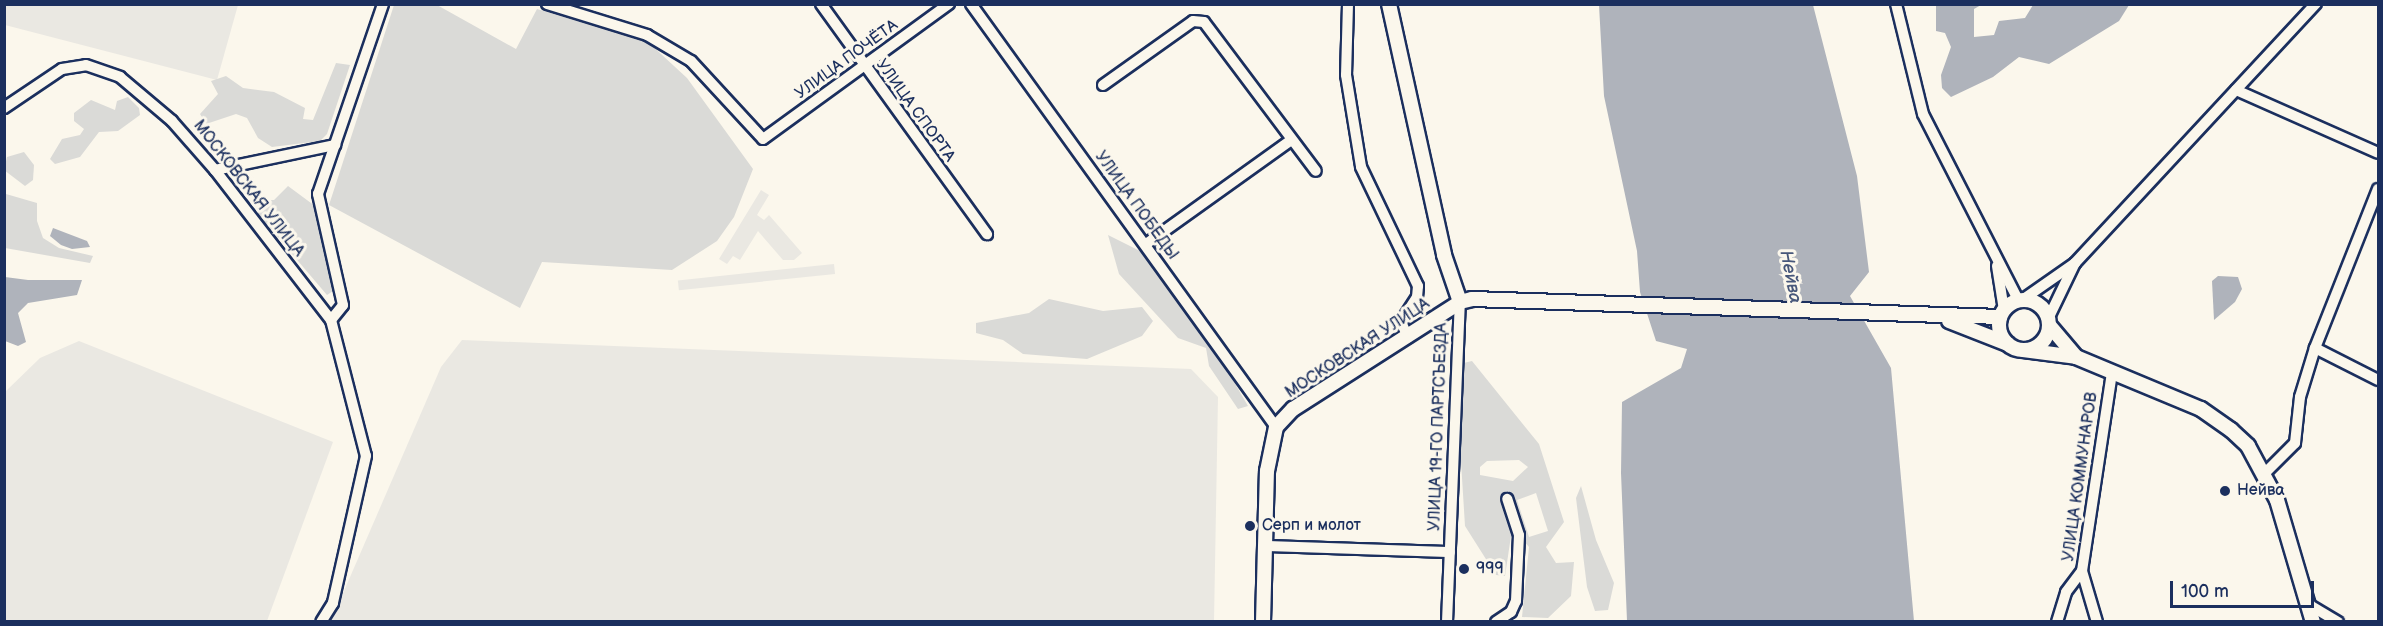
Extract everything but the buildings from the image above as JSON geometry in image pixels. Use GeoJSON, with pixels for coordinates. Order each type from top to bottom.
{"type":"FeatureCollection","features":[{"type":"Feature","properties":{"kind":"main road"},"geometry":{"type":"LineString","coordinates":[[1389,4],[1444,255],[1460,302],[1472,299],[1941,318],[2002,313],[2020,300],[2040,306],[2049,322],[2076,357]]}},
{"type":"Feature","properties":{"kind":"main road","name":"МОСКОВСКАЯ УЛИЦА"},"geometry":{"type":"LineString","coordinates":[[1276,427],[1293,409],[1460,302]]}},
{"type":"Feature","properties":{"kind":"main road"},"geometry":{"type":"LineString","coordinates":[[2002,313],[2000,332],[2008,344]]}},
{"type":"Feature","properties":{"kind":"main road"},"geometry":{"type":"LineString","coordinates":[[1941,318],[2023,350],[2076,357],[2202,409],[2248,446],[2277,500],[2313,621]]}},
{"type":"Feature","properties":{"kind":"main road"},"geometry":{"type":"LineString","coordinates":[[2023,350],[2040,344],[2049,322]]}},
{"type":"Feature","properties":{"kind":"main road"},"geometry":{"type":"LineString","coordinates":[[1263,621],[1267,471],[1276,427]]}},
{"type":"Feature","properties":{"kind":"street"},"geometry":{"type":"LineString","coordinates":[[321,621],[333,603],[366,456],[331,320],[343,305],[318,194],[382,4]]}},
{"type":"Feature","properties":{"kind":"street","name":"УЛИЦА ПОЧЁТА"},"geometry":{"type":"LineString","coordinates":[[547,4],[647,35],[691,61],[763,139],[949,4]]}},
{"type":"Feature","properties":{"kind":"street","name":"УЛИЦА СПОРТА"},"geometry":{"type":"LineString","coordinates":[[821,4],[987,234]]}},
{"type":"Feature","properties":{"kind":"street","name":"УЛИЦА ПОБЕДЫ"},"geometry":{"type":"LineString","coordinates":[[971,4],[1276,427]]}},
{"type":"Feature","properties":{"kind":"street"},"geometry":{"type":"LineString","coordinates":[[1348,4],[1346,75],[1359,159],[1418,286],[1417,297],[1401,322],[1408,337]]}},
{"type":"Feature","properties":{"kind":"street"},"geometry":{"type":"LineString","coordinates":[[1896,4],[1923,114],[2020,300],[2075,263],[2316,4]]}},
{"type":"Feature","properties":{"kind":"street"},"geometry":{"type":"LineString","coordinates":[[1103,85],[1193,21],[1204,22],[1316,171]]}},
{"type":"Feature","properties":{"kind":"street","name":"МОСКОВСКАЯ УЛИЦА"},"geometry":{"type":"LineString","coordinates":[[4,108],[62,69],[86,65],[120,77],[172,121],[215,170],[331,320]]}},
{"type":"Feature","properties":{"kind":"street"},"geometry":{"type":"LineString","coordinates":[[2236,90],[2379,153]]}},
{"type":"Feature","properties":{"kind":"street"},"geometry":{"type":"LineString","coordinates":[[1146,244],[1291,140]]}},
{"type":"Feature","properties":{"kind":"street"},"geometry":{"type":"LineString","coordinates":[[215,170],[335,145]]}},
{"type":"Feature","properties":{"kind":"street"},"geometry":{"type":"LineString","coordinates":[[2264,474],[2295,443],[2300,397],[2315,348],[2379,189]]}},
{"type":"Feature","properties":{"kind":"street"},"geometry":{"type":"LineString","coordinates":[[1996,257],[2002,313]]}},
{"type":"Feature","properties":{"kind":"street"},"geometry":{"type":"LineString","coordinates":[[2049,322],[2075,263]]}},
{"type":"Feature","properties":{"kind":"street","name":"УЛИЦА 19-ГО ПАРТСЪЕЗДА"},"geometry":{"type":"LineString","coordinates":[[1447,621],[1460,302]]}},
{"type":"Feature","properties":{"kind":"street"},"geometry":{"type":"LineString","coordinates":[[2315,348],[2379,380]]}},
{"type":"Feature","properties":{"kind":"street","name":"УЛИЦА КОММУНАРОВ"},"geometry":{"type":"LineString","coordinates":[[2097,621],[2082,571],[2112,372]]}},
{"type":"Feature","properties":{"kind":"street"},"geometry":{"type":"LineString","coordinates":[[1496,621],[1510,612],[1516,601],[1519,535],[1507,500]]}},
{"type":"Feature","properties":{"kind":"street","name":"УЛИЦА 19-ГО ПАРТСЪЕЗДА"},"geometry":{"type":"LineString","coordinates":[[1265,546],[1450,552]]}},
{"type":"Feature","properties":{"kind":"street"},"geometry":{"type":"LineString","coordinates":[[2057,621],[2066,592],[2082,571]]}},
{"type":"Feature","properties":{"kind":"street"},"geometry":{"type":"LineString","coordinates":[[2308,604],[2338,621]]}},
{"type":"Feature","properties":{"kind":"shaded area"},"geometry":{"type":"Polygon","coordinates":[[[4,5],[238,5],[217,80],[5,25],[4,5]]]}},
{"type":"Feature","properties":{"kind":"shaded area"},"geometry":{"type":"Polygon","coordinates":[[[394,5],[437,5],[516,49],[537,9],[648,42],[687,78],[753,169],[734,217],[717,241],[672,270],[542,262],[520,308],[329,205],[394,5]]]}},
{"type":"Feature","properties":{"kind":"shaded area"},"geometry":{"type":"Polygon","coordinates":[[[336,63],[350,65],[327,134],[320,141],[272,147],[258,138],[247,118],[236,114],[206,124],[200,114],[218,94],[211,81],[226,76],[243,88],[274,92],[305,108],[303,119],[313,120],[336,63]]]}},
{"type":"Feature","properties":{"kind":"shaded area"},"geometry":{"type":"Polygon","coordinates":[[[128,97],[139,108],[140,115],[118,131],[99,132],[80,157],[55,164],[50,159],[62,139],[80,135],[84,129],[74,121],[74,113],[91,100],[115,110],[117,101],[128,97]]]}},
{"type":"Feature","properties":{"kind":"shaded area"},"geometry":{"type":"Polygon","coordinates":[[[24,152],[34,165],[33,180],[25,186],[4,170],[7,157],[24,152]]]}},
{"type":"Feature","properties":{"kind":"shaded area"},"geometry":{"type":"Polygon","coordinates":[[[288,186],[315,206],[333,291],[327,295],[258,214],[257,200],[274,200],[288,186]]]}},
{"type":"Feature","properties":{"kind":"shaded area"},"geometry":{"type":"Polygon","coordinates":[[[761,190],[769,195],[757,215],[764,220],[769,215],[802,253],[794,260],[783,260],[758,231],[740,260],[733,256],[727,264],[719,259],[761,190]]]}},
{"type":"Feature","properties":{"kind":"shaded area"},"geometry":{"type":"Polygon","coordinates":[[[6,194],[37,203],[37,221],[43,238],[59,248],[93,256],[90,263],[5,248],[6,194]]]}},
{"type":"Feature","properties":{"kind":"shaded area"},"geometry":{"type":"Polygon","coordinates":[[[1108,235],[1146,254],[1216,351],[1248,406],[1238,409],[1209,366],[1206,348],[1178,338],[1119,274],[1108,235]]]}},
{"type":"Feature","properties":{"kind":"shaded area"},"geometry":{"type":"Polygon","coordinates":[[[834,264],[835,274],[679,290],[678,280],[834,264]]]}},
{"type":"Feature","properties":{"kind":"shaded area"},"geometry":{"type":"Polygon","coordinates":[[[1049,299],[1103,311],[1142,307],[1153,321],[1142,336],[1087,359],[1023,354],[1003,340],[976,333],[976,323],[1029,313],[1049,299]]]}},
{"type":"Feature","properties":{"kind":"shaded area"},"geometry":{"type":"Polygon","coordinates":[[[462,340],[1191,369],[1218,397],[1214,621],[331,621],[441,367],[462,340]]]}},
{"type":"Feature","properties":{"kind":"shaded area"},"geometry":{"type":"Polygon","coordinates":[[[79,341],[333,442],[267,621],[5,621],[5,392],[40,358],[79,341]]]}},
{"type":"Feature","properties":{"kind":"shaded area"},"geometry":{"type":"Polygon","coordinates":[[[1472,361],[1539,444],[1564,522],[1546,547],[1556,563],[1574,562],[1571,596],[1548,618],[1522,617],[1529,547],[1519,535],[1511,536],[1505,576],[1496,575],[1465,526],[1455,365],[1472,361]],[[1519,460],[1487,461],[1480,467],[1480,475],[1513,481],[1528,467],[1519,460]],[[1536,493],[1517,500],[1529,537],[1548,531],[1536,493]]]}},
{"type":"Feature","properties":{"kind":"shaded area"},"geometry":{"type":"Polygon","coordinates":[[[1581,486],[1596,540],[1614,583],[1608,610],[1595,611],[1587,587],[1576,498],[1581,486]]]}},
{"type":"Feature","properties":{"kind":"water"},"geometry":{"type":"Polygon","coordinates":[[[1599,5],[1813,5],[1857,176],[1869,272],[1850,296],[1891,368],[1914,621],[1627,621],[1621,473],[1622,402],[1681,368],[1687,349],[1656,341],[1640,292],[1637,251],[1604,96],[1599,5]]]}},
{"type":"Feature","properties":{"kind":"water"},"geometry":{"type":"Polygon","coordinates":[[[1936,5],[1981,5],[1974,9],[1974,37],[1994,35],[1999,21],[2025,18],[2033,5],[2129,5],[2119,21],[2049,64],[2019,57],[1993,77],[1951,97],[1942,88],[1941,75],[1951,47],[1945,33],[1936,31],[1936,5]]]}},
{"type":"Feature","properties":{"kind":"water"},"geometry":{"type":"Polygon","coordinates":[[[53,228],[87,241],[90,247],[72,249],[61,245],[50,236],[53,228]]]}},
{"type":"Feature","properties":{"kind":"water"},"geometry":{"type":"Polygon","coordinates":[[[2218,276],[2238,277],[2242,289],[2235,302],[2214,320],[2212,281],[2218,276]]]}},
{"type":"Feature","properties":{"kind":"water"},"geometry":{"type":"Polygon","coordinates":[[[5,277],[28,280],[82,280],[77,295],[28,303],[18,313],[26,342],[18,346],[5,341],[5,277]]]}},
{"type":"Feature","properties":{"kind":"place","name":"Нейва"},"geometry":{"type":"Point","coordinates":[2225,491]}},
{"type":"Feature","properties":{"kind":"place","name":"Серп и молот"},"geometry":{"type":"Point","coordinates":[1250,526]}},
{"type":"Feature","properties":{"kind":"place","name":"999"},"geometry":{"type":"Point","coordinates":[1464,569]}}]}
